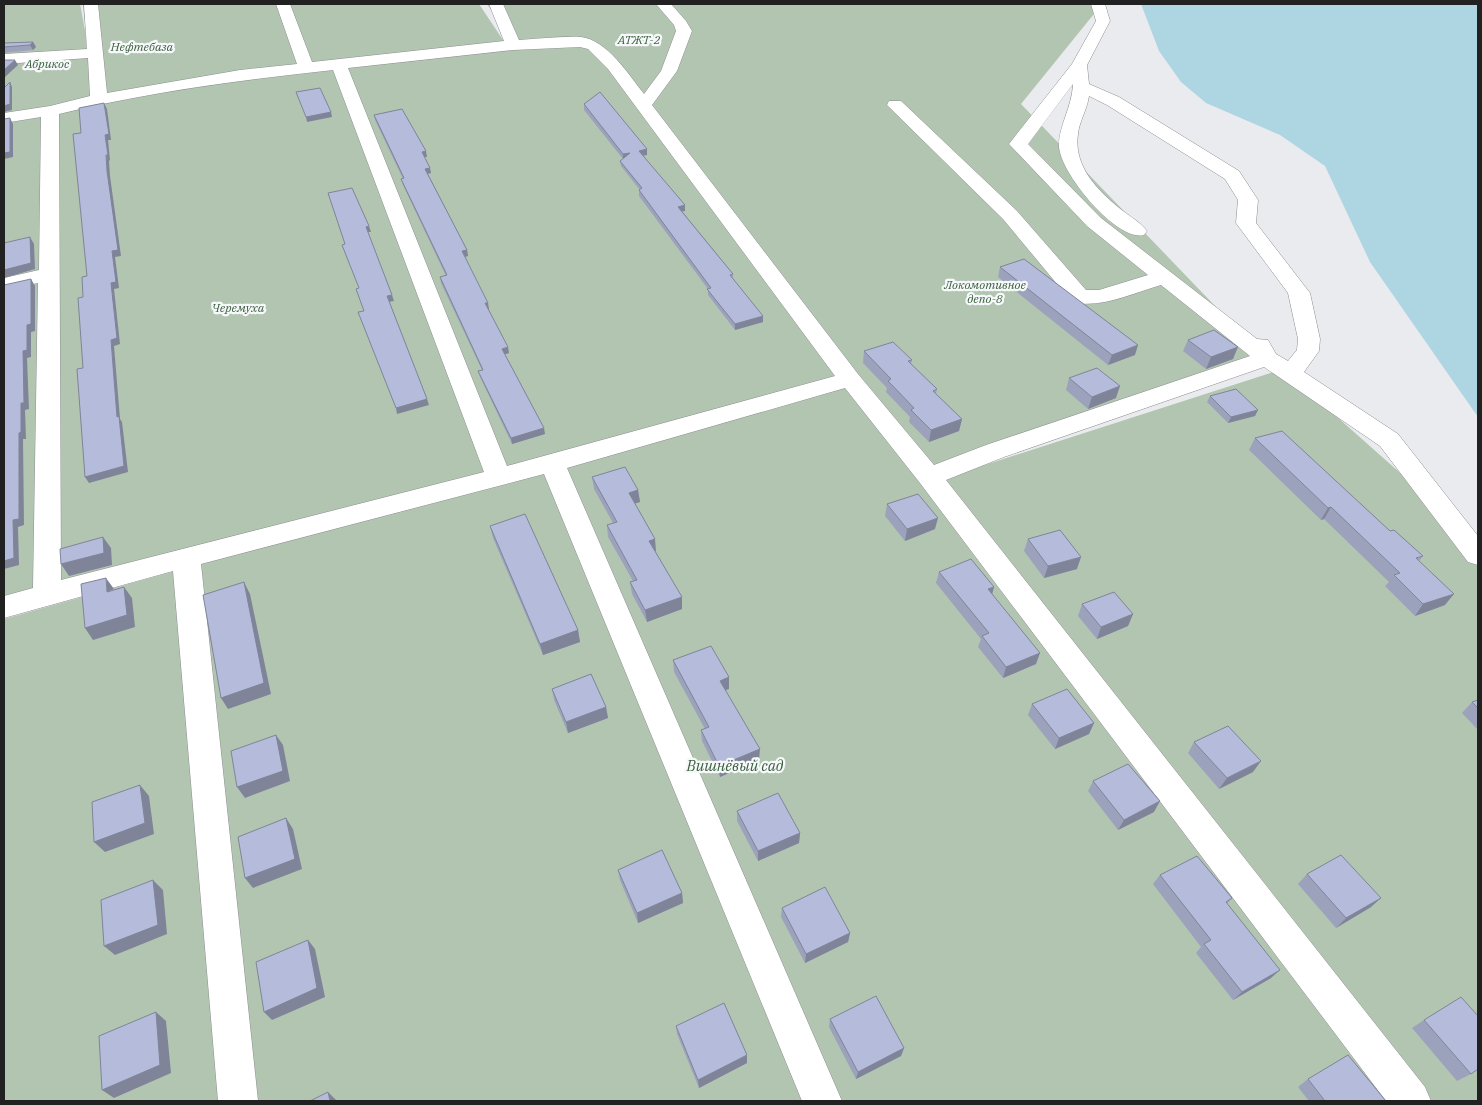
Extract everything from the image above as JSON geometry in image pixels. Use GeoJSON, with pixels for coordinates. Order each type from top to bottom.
{"type":"FeatureCollection","features":[{"type":"Feature","properties":{"kind":"lane"},"geometry":{"type":"LineString","coordinates":[[91,4],[99,99]]}},
{"type":"Feature","properties":{"kind":"lane"},"geometry":{"type":"LineString","coordinates":[[284,4],[306,67]]}},
{"type":"Feature","properties":{"kind":"lane"},"geometry":{"type":"LineString","coordinates":[[496,4],[513,45]]}},
{"type":"Feature","properties":{"kind":"lane"},"geometry":{"type":"LineString","coordinates":[[643,105],[662,84],[670,71],[684,31],[681,24],[662,4]]}},
{"type":"Feature","properties":{"kind":"lane"},"geometry":{"type":"LineString","coordinates":[[1095,9],[1103,21],[1079,64],[1018,144],[1094,222],[1267,358],[1389,440],[1478,555]]}},
{"type":"Feature","properties":{"kind":"lane"},"geometry":{"type":"LineString","coordinates":[[4,118],[50,111],[99,99],[240,75],[513,45],[582,42],[593,46],[614,66],[850,379],[929,477],[1411,1101]]}},
{"type":"Feature","properties":{"kind":"lane"},"geometry":{"type":"LineString","coordinates":[[4,59],[95,54]]}},
{"type":"Feature","properties":{"kind":"lane"},"geometry":{"type":"LineString","coordinates":[[338,64],[498,476]]}},
{"type":"Feature","properties":{"kind":"lane"},"geometry":{"type":"LineString","coordinates":[[1079,64],[1082,87],[1074,120],[1069,131],[1069,149],[1076,174],[1110,210],[1148,240]]}},
{"type":"Feature","properties":{"kind":"lane"},"geometry":{"type":"LineString","coordinates":[[1082,87],[1113,101],[1232,175],[1248,200],[1246,223],[1299,293],[1309,339],[1308,351],[1301,363],[1290,374]]}},
{"type":"Feature","properties":{"kind":"lane"},"geometry":{"type":"LineString","coordinates":[[895,105],[1010,215],[1080,297],[1100,296],[1164,276]]}},
{"type":"Feature","properties":{"kind":"lane"},"geometry":{"type":"LineString","coordinates":[[48,596],[50,111]]}},
{"type":"Feature","properties":{"kind":"lane"},"geometry":{"type":"LineString","coordinates":[[4,284],[49,274]]}},
{"type":"Feature","properties":{"kind":"lane"},"geometry":{"type":"LineString","coordinates":[[1215,294],[1240,318],[1267,358]]}},
{"type":"Feature","properties":{"kind":"lane"},"geometry":{"type":"LineString","coordinates":[[929,477],[995,451],[1267,358]]}},
{"type":"Feature","properties":{"kind":"lane"},"geometry":{"type":"LineString","coordinates":[[4,607],[186,557],[552,463],[850,379]]}},
{"type":"Feature","properties":{"kind":"lane"},"geometry":{"type":"LineString","coordinates":[[552,463],[822,1101]]}},
{"type":"Feature","properties":{"kind":"lane"},"geometry":{"type":"LineString","coordinates":[[186,557],[238,1101]]}},
{"type":"Feature","properties":{"kind":"green space","name":"Черемуха"},"geometry":{"type":"Polygon","coordinates":[[[4,4],[80,4],[98,99],[513,45],[593,46],[850,379],[4,607],[4,118],[50,111],[92,100],[4,115],[4,4]]]}},
{"type":"Feature","properties":{"kind":"green space","name":"Нефтебаза"},"geometry":{"type":"Polygon","coordinates":[[[96,4],[479,4],[505,43],[102,97],[96,4]]]}},
{"type":"Feature","properties":{"kind":"green space","name":"АТЖТ-2"},"geometry":{"type":"Polygon","coordinates":[[[487,4],[658,4],[676,25],[678,34],[649,99],[596,43],[515,44],[487,4]]]}},
{"type":"Feature","properties":{"kind":"green space","name":"Локомотивное депо-8"},"geometry":{"type":"Polygon","coordinates":[[[660,4],[1102,4],[1021,104],[1265,358],[929,476],[650,106],[689,38],[660,4]]]}},
{"type":"Feature","properties":{"kind":"green space","name":"Вишнёвый сад"},"geometry":{"type":"Polygon","coordinates":[[[1283,369],[1478,542],[1478,1101],[4,1101],[4,619],[846,383],[926,484],[1283,369]]]}},
{"type":"Feature","properties":{"kind":"water"},"geometry":{"type":"Polygon","coordinates":[[[1141,4],[1478,4],[1478,417],[1370,262],[1325,166],[1280,135],[1206,103],[1181,82],[1159,51],[1141,4]]]}},
{"type":"Feature","properties":{"kind":"building"},"geometry":{"type":"Polygon","coordinates":[[[33,42],[30,45],[4,47],[4,43],[33,42]]]}},
{"type":"Feature","properties":{"kind":"building"},"geometry":{"type":"Polygon","coordinates":[[[4,60],[15,60],[4,70],[4,60]]]}},
{"type":"Feature","properties":{"kind":"building"},"geometry":{"type":"Polygon","coordinates":[[[10,82],[10,104],[4,106],[4,88],[10,82]]]}},
{"type":"Feature","properties":{"kind":"building"},"geometry":{"type":"Polygon","coordinates":[[[320,88],[331,112],[306,117],[296,92],[320,88]]]}},
{"type":"Feature","properties":{"kind":"building"},"geometry":{"type":"Polygon","coordinates":[[[600,92],[647,149],[639,151],[685,205],[678,207],[733,274],[730,275],[763,316],[735,324],[707,289],[711,288],[639,190],[642,188],[620,161],[630,153],[623,154],[584,104],[600,92]]]}},
{"type":"Feature","properties":{"kind":"building"},"geometry":{"type":"Polygon","coordinates":[[[104,103],[109,134],[105,135],[108,155],[106,155],[107,171],[118,250],[112,251],[116,282],[111,283],[117,338],[111,340],[117,417],[119,416],[124,466],[85,477],[77,369],[83,368],[78,298],[83,297],[82,277],[87,276],[73,134],[81,133],[79,108],[104,103]]]}},
{"type":"Feature","properties":{"kind":"building"},"geometry":{"type":"Polygon","coordinates":[[[402,109],[426,151],[422,152],[430,168],[425,169],[467,250],[462,251],[488,303],[485,303],[508,347],[502,349],[544,428],[511,438],[478,371],[483,370],[440,277],[447,275],[401,179],[404,178],[374,115],[402,109]]]}},
{"type":"Feature","properties":{"kind":"building"},"geometry":{"type":"Polygon","coordinates":[[[10,118],[10,152],[4,153],[4,119],[10,118]]]}},
{"type":"Feature","properties":{"kind":"building"},"geometry":{"type":"Polygon","coordinates":[[[352,188],[369,226],[366,227],[392,295],[387,296],[427,399],[396,408],[358,312],[364,311],[356,289],[359,288],[342,245],[345,244],[328,193],[352,188]]]}},
{"type":"Feature","properties":{"kind":"building"},"geometry":{"type":"Polygon","coordinates":[[[30,237],[31,263],[4,270],[4,243],[30,237]]]}},
{"type":"Feature","properties":{"kind":"building"},"geometry":{"type":"Polygon","coordinates":[[[1024,259],[1138,345],[1112,355],[1000,267],[1024,259]]]}},
{"type":"Feature","properties":{"kind":"building"},"geometry":{"type":"Polygon","coordinates":[[[31,279],[31,324],[27,325],[27,350],[23,351],[24,403],[21,403],[21,432],[19,433],[19,519],[13,520],[14,558],[4,561],[4,285],[31,279]]]}},
{"type":"Feature","properties":{"kind":"building"},"geometry":{"type":"Polygon","coordinates":[[[1214,330],[1238,347],[1211,357],[1188,340],[1214,330]]]}},
{"type":"Feature","properties":{"kind":"building"},"geometry":{"type":"Polygon","coordinates":[[[893,342],[912,360],[908,361],[937,389],[933,391],[962,419],[931,430],[911,410],[914,408],[888,381],[891,379],[864,351],[893,342]]]}},
{"type":"Feature","properties":{"kind":"building"},"geometry":{"type":"Polygon","coordinates":[[[1097,368],[1120,386],[1092,397],[1069,378],[1097,368]]]}},
{"type":"Feature","properties":{"kind":"building"},"geometry":{"type":"Polygon","coordinates":[[[1236,389],[1258,410],[1231,417],[1210,396],[1236,389]]]}},
{"type":"Feature","properties":{"kind":"building"},"geometry":{"type":"Polygon","coordinates":[[[1282,431],[1390,531],[1394,530],[1423,556],[1416,558],[1454,594],[1423,604],[1394,575],[1400,573],[1255,438],[1282,431]]]}},
{"type":"Feature","properties":{"kind":"building"},"geometry":{"type":"Polygon","coordinates":[[[625,467],[638,490],[629,493],[655,539],[649,541],[682,597],[645,610],[630,582],[637,580],[607,525],[617,522],[592,477],[625,467]]]}},
{"type":"Feature","properties":{"kind":"building"},"geometry":{"type":"Polygon","coordinates":[[[918,494],[938,518],[907,529],[887,504],[918,494]]]}},
{"type":"Feature","properties":{"kind":"building"},"geometry":{"type":"Polygon","coordinates":[[[525,514],[578,630],[540,644],[490,526],[525,514]]]}},
{"type":"Feature","properties":{"kind":"building"},"geometry":{"type":"Polygon","coordinates":[[[1060,530],[1081,557],[1048,566],[1028,539],[1060,530]]]}},
{"type":"Feature","properties":{"kind":"building"},"geometry":{"type":"Polygon","coordinates":[[[103,537],[104,553],[61,564],[60,549],[103,537]]]}},
{"type":"Feature","properties":{"kind":"building"},"geometry":{"type":"Polygon","coordinates":[[[971,559],[994,587],[988,589],[1040,653],[1006,667],[982,636],[989,633],[939,572],[971,559]]]}},
{"type":"Feature","properties":{"kind":"building"},"geometry":{"type":"Polygon","coordinates":[[[106,578],[107,592],[124,587],[127,615],[85,628],[81,584],[106,578]]]}},
{"type":"Feature","properties":{"kind":"building"},"geometry":{"type":"Polygon","coordinates":[[[244,582],[264,683],[221,698],[203,595],[244,582]]]}},
{"type":"Feature","properties":{"kind":"building"},"geometry":{"type":"Polygon","coordinates":[[[1114,592],[1133,614],[1101,627],[1082,604],[1114,592]]]}},
{"type":"Feature","properties":{"kind":"building"},"geometry":{"type":"Polygon","coordinates":[[[711,646],[729,677],[720,681],[760,749],[719,766],[701,730],[709,727],[673,660],[711,646]]]}},
{"type":"Feature","properties":{"kind":"building"},"geometry":{"type":"Polygon","coordinates":[[[591,674],[606,707],[566,722],[552,689],[591,674]]]}},
{"type":"Feature","properties":{"kind":"building"},"geometry":{"type":"Polygon","coordinates":[[[1067,689],[1094,723],[1059,738],[1032,704],[1067,689]]]}},
{"type":"Feature","properties":{"kind":"building"},"geometry":{"type":"Polygon","coordinates":[[[1478,700],[1478,708],[1472,702],[1478,700]]]}},
{"type":"Feature","properties":{"kind":"building"},"geometry":{"type":"Polygon","coordinates":[[[1228,726],[1261,761],[1227,778],[1194,742],[1228,726]]]}},
{"type":"Feature","properties":{"kind":"building"},"geometry":{"type":"Polygon","coordinates":[[[276,735],[283,771],[237,787],[231,751],[276,735]]]}},
{"type":"Feature","properties":{"kind":"building"},"geometry":{"type":"Polygon","coordinates":[[[1128,764],[1160,801],[1124,820],[1093,781],[1128,764]]]}},
{"type":"Feature","properties":{"kind":"building"},"geometry":{"type":"Polygon","coordinates":[[[140,785],[145,823],[94,842],[92,802],[140,785]]]}},
{"type":"Feature","properties":{"kind":"building"},"geometry":{"type":"Polygon","coordinates":[[[778,793],[800,833],[758,851],[737,811],[778,793]]]}},
{"type":"Feature","properties":{"kind":"building"},"geometry":{"type":"Polygon","coordinates":[[[286,818],[295,859],[245,878],[238,837],[286,818]]]}},
{"type":"Feature","properties":{"kind":"building"},"geometry":{"type":"Polygon","coordinates":[[[662,850],[682,893],[637,913],[618,870],[662,850]]]}},
{"type":"Feature","properties":{"kind":"building"},"geometry":{"type":"Polygon","coordinates":[[[1341,855],[1381,898],[1346,918],[1307,874],[1341,855]]]}},
{"type":"Feature","properties":{"kind":"building"},"geometry":{"type":"Polygon","coordinates":[[[1197,856],[1232,898],[1226,902],[1280,970],[1242,992],[1204,944],[1211,940],[1160,875],[1197,856]]]}},
{"type":"Feature","properties":{"kind":"building"},"geometry":{"type":"Polygon","coordinates":[[[153,880],[158,925],[104,946],[101,900],[153,880]]]}},
{"type":"Feature","properties":{"kind":"building"},"geometry":{"type":"Polygon","coordinates":[[[825,887],[850,933],[806,954],[782,908],[825,887]]]}},
{"type":"Feature","properties":{"kind":"building"},"geometry":{"type":"Polygon","coordinates":[[[308,940],[317,988],[264,1012],[256,962],[308,940]]]}},
{"type":"Feature","properties":{"kind":"building"},"geometry":{"type":"Polygon","coordinates":[[[876,996],[904,1048],[858,1072],[830,1019],[876,996]]]}},
{"type":"Feature","properties":{"kind":"building"},"geometry":{"type":"Polygon","coordinates":[[[1461,997],[1478,1016],[1478,1069],[1471,1074],[1424,1020],[1461,997]]]}},
{"type":"Feature","properties":{"kind":"building"},"geometry":{"type":"Polygon","coordinates":[[[724,1003],[747,1055],[698,1080],[676,1026],[724,1003]]]}},
{"type":"Feature","properties":{"kind":"building"},"geometry":{"type":"Polygon","coordinates":[[[156,1012],[160,1065],[102,1090],[99,1036],[156,1012]]]}},
{"type":"Feature","properties":{"kind":"building"},"geometry":{"type":"Polygon","coordinates":[[[1348,1055],[1386,1101],[1325,1101],[1308,1079],[1348,1055]]]}},
{"type":"Feature","properties":{"kind":"building"},"geometry":{"type":"Polygon","coordinates":[[[328,1092],[330,1101],[310,1101],[328,1092]]]}},
{"type":"Feature","properties":{"kind":"park label","name":"Абрикос"},"geometry":{"type":"Point","coordinates":[47,63]}}]}
